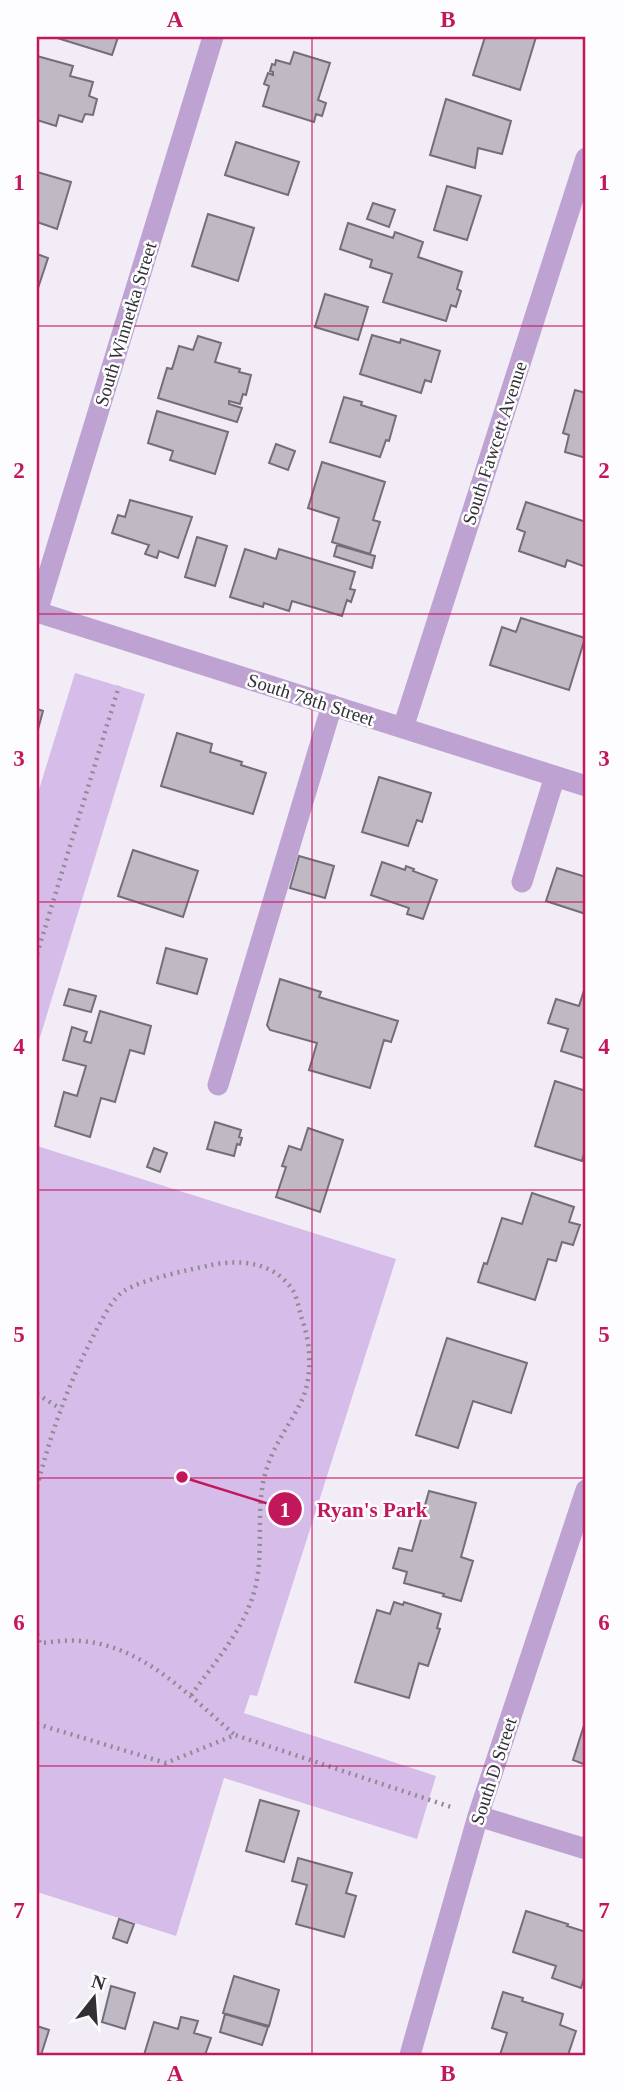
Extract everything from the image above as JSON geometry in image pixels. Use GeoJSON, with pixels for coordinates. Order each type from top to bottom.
{"type":"FeatureCollection","features":[{"type":"Feature","properties":{"kind":"street","name":"South Winnetka Street"},"geometry":{"type":"LineString","coordinates":[[37,612],[213,37]]}},
{"type":"Feature","properties":{"kind":"street","name":"South Fawcett Avenue"},"geometry":{"type":"LineString","coordinates":[[403,728],[586,158]]}},
{"type":"Feature","properties":{"kind":"street","name":"South 78th Street"},"geometry":{"type":"LineString","coordinates":[[37,612],[586,786]]}},
{"type":"Feature","properties":{"kind":"street"},"geometry":{"type":"LineString","coordinates":[[218,1085],[332,705]]}},
{"type":"Feature","properties":{"kind":"street"},"geometry":{"type":"LineString","coordinates":[[522,883],[555,776]]}},
{"type":"Feature","properties":{"kind":"street","name":"South D Street"},"geometry":{"type":"LineString","coordinates":[[410,2055],[478,1815],[586,1490]]}},
{"type":"Feature","properties":{"kind":"street"},"geometry":{"type":"LineString","coordinates":[[478,1815],[586,1849]]}},
{"type":"Feature","properties":{"kind":"path"},"geometry":{"type":"LineString","coordinates":[[37,954],[119,686]]}},
{"type":"Feature","properties":{"kind":"path"},"geometry":{"type":"LineString","coordinates":[[37,1488],[72,1378],[108,1310],[123,1292],[185,1270],[224,1262],[247,1262],[272,1269],[293,1290],[306,1328],[310,1369],[303,1398],[272,1449],[264,1479],[258,1574],[252,1600],[240,1628],[190,1697]]}},
{"type":"Feature","properties":{"kind":"path"},"geometry":{"type":"LineString","coordinates":[[37,1394],[61,1409]]}},
{"type":"Feature","properties":{"kind":"path"},"geometry":{"type":"LineString","coordinates":[[37,1634],[38,1644],[79,1640],[113,1646],[144,1661],[235,1735],[478,1815]]}},
{"type":"Feature","properties":{"kind":"path"},"geometry":{"type":"LineString","coordinates":[[37,1724],[166,1763],[235,1735]]}},
{"type":"Feature","properties":{"kind":"shaded area"},"geometry":{"type":"Polygon","coordinates":[[[75,673],[145,694],[37,1047],[37,796],[75,673]]]}},
{"type":"Feature","properties":{"kind":"shaded area"},"geometry":{"type":"Polygon","coordinates":[[[37,1146],[396,1259],[257,1696],[250,1695],[244,1713],[436,1776],[417,1839],[224,1778],[176,1936],[37,1892],[37,1146]]]}},
{"type":"Feature","properties":{"kind":"building"},"geometry":{"type":"Polygon","coordinates":[[[54,37],[118,37],[112,55],[54,37]]]}},
{"type":"Feature","properties":{"kind":"building"},"geometry":{"type":"Polygon","coordinates":[[[485,37],[536,37],[520,90],[473,75],[485,37]]]}},
{"type":"Feature","properties":{"kind":"building"},"geometry":{"type":"Polygon","coordinates":[[[294,52],[330,63],[318,100],[326,103],[322,116],[316,114],[314,122],[263,106],[269,86],[264,84],[268,73],[273,75],[270,71],[272,64],[275,65],[276,60],[290,64],[294,52]]]}},
{"type":"Feature","properties":{"kind":"building"},"geometry":{"type":"Polygon","coordinates":[[[37,56],[73,66],[70,76],[93,82],[89,96],[97,99],[93,115],[85,114],[82,122],[59,115],[56,126],[37,120],[37,56]]]}},
{"type":"Feature","properties":{"kind":"building"},"geometry":{"type":"Polygon","coordinates":[[[446,99],[511,121],[502,154],[478,148],[475,168],[430,155],[446,99]]]}},
{"type":"Feature","properties":{"kind":"building"},"geometry":{"type":"Polygon","coordinates":[[[236,142],[299,162],[288,195],[225,175],[236,142]]]}},
{"type":"Feature","properties":{"kind":"building"},"geometry":{"type":"Polygon","coordinates":[[[37,172],[71,182],[57,229],[37,222],[37,172]]]}},
{"type":"Feature","properties":{"kind":"building"},"geometry":{"type":"Polygon","coordinates":[[[447,186],[481,196],[467,240],[434,230],[447,186]]]}},
{"type":"Feature","properties":{"kind":"building"},"geometry":{"type":"Polygon","coordinates":[[[373,203],[395,210],[389,227],[367,219],[373,203]]]}},
{"type":"Feature","properties":{"kind":"building"},"geometry":{"type":"Polygon","coordinates":[[[208,214],[254,228],[238,281],[192,266],[208,214]]]}},
{"type":"Feature","properties":{"kind":"building"},"geometry":{"type":"Polygon","coordinates":[[[348,223],[393,238],[395,232],[423,242],[418,257],[462,272],[457,289],[461,291],[456,307],[451,305],[446,321],[383,302],[392,274],[370,267],[372,260],[340,249],[348,223]]]}},
{"type":"Feature","properties":{"kind":"building"},"geometry":{"type":"Polygon","coordinates":[[[37,254],[48,258],[37,291],[37,254]]]}},
{"type":"Feature","properties":{"kind":"building"},"geometry":{"type":"Polygon","coordinates":[[[325,294],[368,307],[358,340],[315,327],[325,294]]]}},
{"type":"Feature","properties":{"kind":"building"},"geometry":{"type":"Polygon","coordinates":[[[372,335],[400,343],[401,339],[440,351],[431,382],[425,380],[421,393],[360,374],[372,335]]]}},
{"type":"Feature","properties":{"kind":"building"},"geometry":{"type":"Polygon","coordinates":[[[198,336],[221,343],[215,362],[251,375],[246,395],[243,394],[240,404],[229,401],[229,404],[242,408],[237,422],[158,398],[167,368],[172,369],[179,346],[193,350],[198,336]]]}},
{"type":"Feature","properties":{"kind":"building"},"geometry":{"type":"Polygon","coordinates":[[[575,390],[586,393],[586,458],[565,452],[569,435],[563,433],[575,390]]]}},
{"type":"Feature","properties":{"kind":"building"},"geometry":{"type":"Polygon","coordinates":[[[344,397],[396,416],[389,441],[386,440],[380,457],[330,442],[344,397]]]}},
{"type":"Feature","properties":{"kind":"building"},"geometry":{"type":"Polygon","coordinates":[[[157,411],[228,432],[215,474],[170,460],[173,451],[148,443],[157,411]]]}},
{"type":"Feature","properties":{"kind":"building"},"geometry":{"type":"Polygon","coordinates":[[[276,444],[295,451],[288,470],[269,463],[276,444]]]}},
{"type":"Feature","properties":{"kind":"building"},"geometry":{"type":"Polygon","coordinates":[[[322,462],[385,482],[373,520],[380,522],[370,554],[332,542],[339,518],[308,508],[322,462]]]}},
{"type":"Feature","properties":{"kind":"building"},"geometry":{"type":"Polygon","coordinates":[[[130,500],[192,517],[178,558],[159,551],[157,558],[145,554],[149,545],[112,533],[118,515],[125,517],[130,500]]]}},
{"type":"Feature","properties":{"kind":"building"},"geometry":{"type":"Polygon","coordinates":[[[526,502],[586,522],[586,567],[567,560],[565,567],[519,551],[525,532],[517,529],[526,502]]]}},
{"type":"Feature","properties":{"kind":"building"},"geometry":{"type":"Polygon","coordinates":[[[197,537],[227,546],[215,586],[185,577],[197,537]]]}},
{"type":"Feature","properties":{"kind":"building"},"geometry":{"type":"Polygon","coordinates":[[[337,545],[375,556],[372,568],[334,556],[337,545]]]}},
{"type":"Feature","properties":{"kind":"building"},"geometry":{"type":"Polygon","coordinates":[[[245,549],[276,559],[279,549],[355,572],[350,589],[355,590],[351,602],[347,600],[342,616],[292,601],[289,611],[264,603],[263,607],[230,597],[245,549]]]}},
{"type":"Feature","properties":{"kind":"building"},"geometry":{"type":"Polygon","coordinates":[[[521,618],[585,638],[569,690],[490,665],[502,627],[516,632],[521,618]]]}},
{"type":"Feature","properties":{"kind":"building"},"geometry":{"type":"Polygon","coordinates":[[[37,709],[43,711],[37,733],[37,709]]]}},
{"type":"Feature","properties":{"kind":"building"},"geometry":{"type":"Polygon","coordinates":[[[177,733],[212,744],[210,752],[266,773],[253,814],[161,786],[177,733]]]}},
{"type":"Feature","properties":{"kind":"building"},"geometry":{"type":"Polygon","coordinates":[[[379,777],[431,793],[422,822],[417,820],[408,846],[362,832],[379,777]]]}},
{"type":"Feature","properties":{"kind":"building"},"geometry":{"type":"Polygon","coordinates":[[[133,850],[198,871],[183,917],[118,896],[133,850]]]}},
{"type":"Feature","properties":{"kind":"building"},"geometry":{"type":"Polygon","coordinates":[[[299,856],[334,866],[325,898],[290,888],[299,856]]]}},
{"type":"Feature","properties":{"kind":"building"},"geometry":{"type":"Polygon","coordinates":[[[382,862],[405,870],[406,866],[437,880],[423,919],[407,914],[409,908],[371,895],[382,862]]]}},
{"type":"Feature","properties":{"kind":"building"},"geometry":{"type":"Polygon","coordinates":[[[557,868],[586,877],[586,914],[546,901],[557,868]]]}},
{"type":"Feature","properties":{"kind":"building"},"geometry":{"type":"Polygon","coordinates":[[[166,948],[207,959],[197,994],[157,983],[166,948]]]}},
{"type":"Feature","properties":{"kind":"building"},"geometry":{"type":"Polygon","coordinates":[[[280,979],[321,992],[319,997],[398,1021],[391,1042],[384,1040],[370,1088],[309,1070],[317,1043],[270,1030],[267,1025],[280,979]]]}},
{"type":"Feature","properties":{"kind":"building"},"geometry":{"type":"Polygon","coordinates":[[[586,984],[586,1059],[561,1051],[568,1029],[548,1023],[556,999],[579,1006],[586,984]]]}},
{"type":"Feature","properties":{"kind":"building"},"geometry":{"type":"Polygon","coordinates":[[[69,989],[96,996],[91,1012],[64,1005],[69,989]]]}},
{"type":"Feature","properties":{"kind":"building"},"geometry":{"type":"Polygon","coordinates":[[[100,1011],[151,1026],[144,1054],[130,1050],[115,1102],[101,1098],[90,1137],[55,1126],[64,1092],[77,1096],[86,1066],[63,1060],[72,1027],[87,1032],[84,1041],[91,1043],[100,1011]]]}},
{"type":"Feature","properties":{"kind":"building"},"geometry":{"type":"Polygon","coordinates":[[[555,1081],[586,1091],[586,1147],[582,1161],[535,1146],[555,1081]]]}},
{"type":"Feature","properties":{"kind":"building"},"geometry":{"type":"Polygon","coordinates":[[[215,1122],[241,1130],[239,1137],[242,1138],[240,1145],[237,1144],[234,1156],[207,1149],[215,1122]]]}},
{"type":"Feature","properties":{"kind":"building"},"geometry":{"type":"Polygon","coordinates":[[[308,1128],[343,1140],[320,1212],[276,1197],[286,1167],[282,1166],[289,1146],[301,1150],[308,1128]]]}},
{"type":"Feature","properties":{"kind":"building"},"geometry":{"type":"Polygon","coordinates":[[[154,1148],[167,1153],[160,1172],[147,1167],[154,1148]]]}},
{"type":"Feature","properties":{"kind":"building"},"geometry":{"type":"Polygon","coordinates":[[[532,1193],[574,1207],[569,1222],[580,1225],[573,1245],[562,1242],[556,1261],[548,1259],[535,1300],[478,1282],[484,1263],[487,1264],[502,1218],[522,1224],[532,1193]]]}},
{"type":"Feature","properties":{"kind":"building"},"geometry":{"type":"Polygon","coordinates":[[[447,1338],[527,1363],[511,1413],[473,1401],[458,1448],[416,1435],[447,1338]]]}},
{"type":"Feature","properties":{"kind":"building"},"geometry":{"type":"Polygon","coordinates":[[[429,1491],[476,1503],[461,1557],[473,1561],[461,1601],[404,1583],[407,1572],[393,1568],[399,1548],[412,1551],[429,1491]]]}},
{"type":"Feature","properties":{"kind":"building"},"geometry":{"type":"Polygon","coordinates":[[[394,1602],[403,1605],[404,1602],[441,1614],[437,1628],[440,1629],[428,1666],[419,1663],[409,1698],[355,1682],[377,1610],[390,1614],[394,1602]]]}},
{"type":"Feature","properties":{"kind":"building"},"geometry":{"type":"Polygon","coordinates":[[[586,1719],[586,1765],[573,1760],[586,1719]]]}},
{"type":"Feature","properties":{"kind":"building"},"geometry":{"type":"Polygon","coordinates":[[[260,1800],[299,1811],[284,1862],[246,1851],[260,1800]]]}},
{"type":"Feature","properties":{"kind":"building"},"geometry":{"type":"Polygon","coordinates":[[[298,1858],[352,1873],[346,1893],[356,1896],[344,1937],[296,1924],[307,1885],[292,1881],[298,1858]]]}},
{"type":"Feature","properties":{"kind":"building"},"geometry":{"type":"Polygon","coordinates":[[[526,1911],[586,1932],[586,1975],[581,1988],[552,1978],[556,1966],[513,1952],[526,1911]]]}},
{"type":"Feature","properties":{"kind":"building"},"geometry":{"type":"Polygon","coordinates":[[[119,1919],[134,1924],[127,1943],[113,1938],[119,1919]]]}},
{"type":"Feature","properties":{"kind":"building"},"geometry":{"type":"Polygon","coordinates":[[[234,1976],[279,1990],[269,2026],[223,2013],[234,1976]]]}},
{"type":"Feature","properties":{"kind":"building"},"geometry":{"type":"Polygon","coordinates":[[[111,1986],[135,1993],[125,2029],[102,2022],[111,1986]]]}},
{"type":"Feature","properties":{"kind":"building"},"geometry":{"type":"Polygon","coordinates":[[[503,1992],[563,2014],[560,2025],[576,2031],[568,2055],[500,2055],[507,2033],[492,2028],[503,1992]]]}},
{"type":"Feature","properties":{"kind":"building"},"geometry":{"type":"Polygon","coordinates":[[[225,2014],[268,2027],[262,2045],[220,2032],[225,2014]]]}},
{"type":"Feature","properties":{"kind":"building"},"geometry":{"type":"Polygon","coordinates":[[[181,2017],[198,2021],[194,2033],[211,2038],[205,2055],[144,2055],[154,2022],[178,2029],[181,2017]]]}},
{"type":"Feature","properties":{"kind":"building"},"geometry":{"type":"Polygon","coordinates":[[[37,2026],[49,2030],[41,2055],[37,2055],[37,2026]]]}},
{"type":"Feature","properties":{"kind":"place","name":"Ryan's Park"},"geometry":{"type":"Point","coordinates":[182,1477]}}]}
